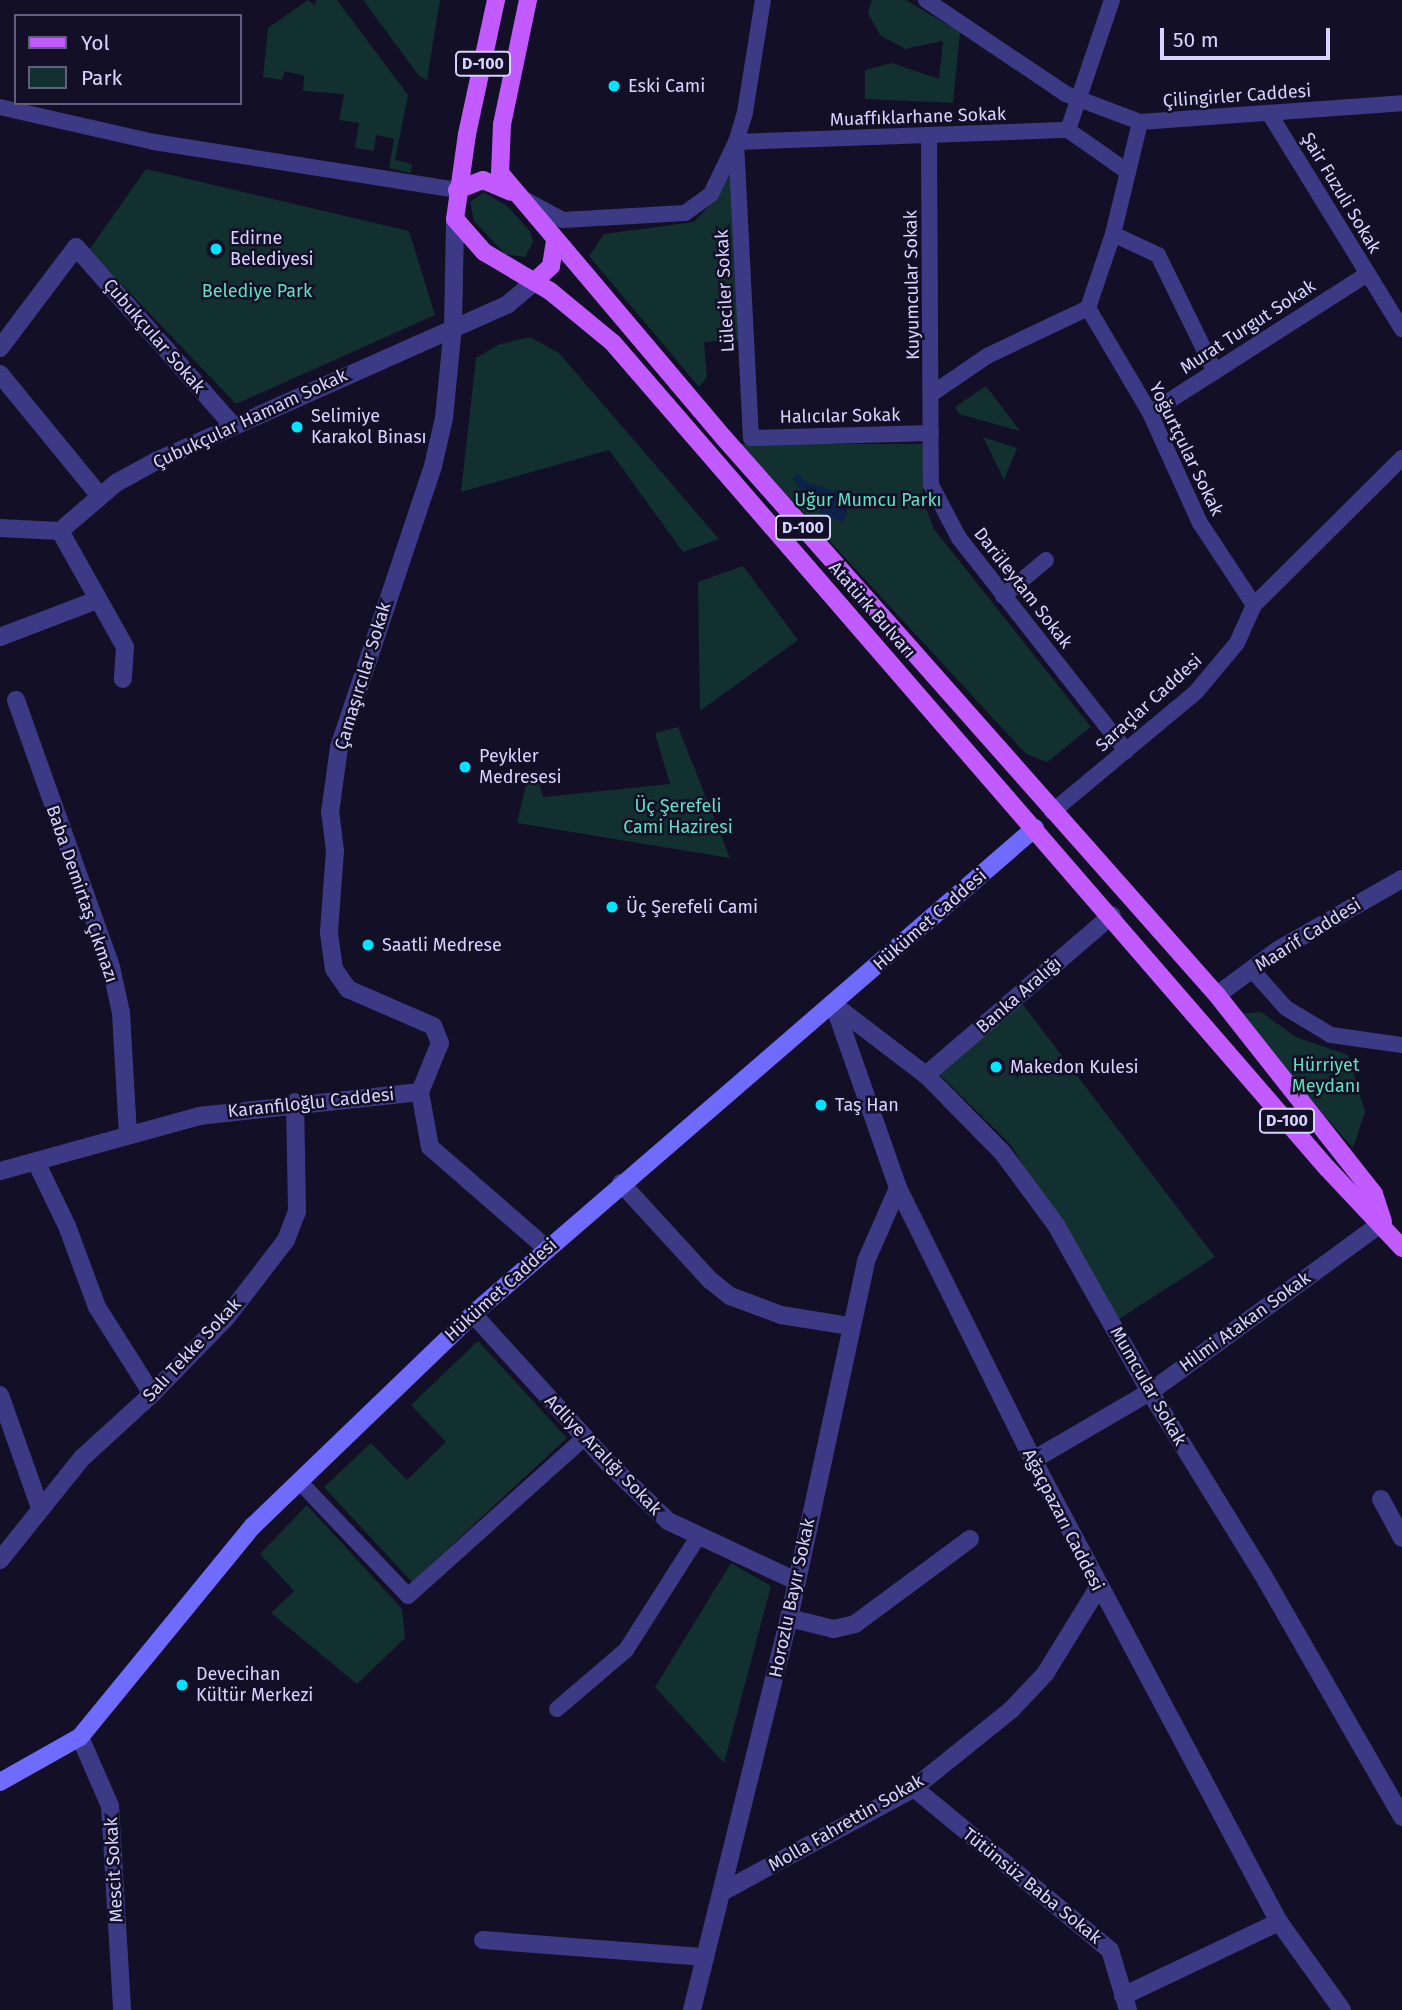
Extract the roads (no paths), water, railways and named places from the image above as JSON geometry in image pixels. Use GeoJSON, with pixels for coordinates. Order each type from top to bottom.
{"type":"FeatureCollection","features":[{"type":"Feature","properties":{"kind":"main road","name":"D-100"},"geometry":{"type":"LineString","coordinates":[[456,219],[457,190],[496,0]]}},
{"type":"Feature","properties":{"kind":"main road","name":"Atatürk Bulvarı"},"geometry":{"type":"LineString","coordinates":[[528,0],[499,153],[500,173],[514,194],[1052,812],[1217,995],[1374,1194],[1382,1223]]}},
{"type":"Feature","properties":{"kind":"main road"},"geometry":{"type":"LineString","coordinates":[[457,190],[483,180],[514,194]]}},
{"type":"Feature","properties":{"kind":"main road","name":"Atatürk Bulvarı"},"geometry":{"type":"LineString","coordinates":[[456,219],[484,253],[534,281],[590,320],[613,343],[1112,915],[1327,1168],[1382,1223],[1402,1248]]}},
{"type":"Feature","properties":{"kind":"main road"},"geometry":{"type":"LineString","coordinates":[[534,281],[551,265],[555,242]]}},
{"type":"Feature","properties":{"kind":"main road"},"geometry":{"type":"LineString","coordinates":[[1035,828],[1052,812]]}},
{"type":"Feature","properties":{"kind":"main road","name":"Hükümet Caddesi"},"geometry":{"type":"LineString","coordinates":[[0,1782],[80,1737],[201,1586],[299,1481],[473,1314],[621,1183],[834,1005],[1035,828]]}},
{"type":"Feature","properties":{"kind":"main road"},"geometry":{"type":"LineString","coordinates":[[1196,1014],[1217,995]]}},
{"type":"Feature","properties":{"kind":"street"},"geometry":{"type":"LineString","coordinates":[[514,194],[563,220],[685,213],[711,194],[736,142],[763,0]]}},
{"type":"Feature","properties":{"kind":"street","name":"Çilingirler Caddesi"},"geometry":{"type":"LineString","coordinates":[[926,0],[1079,100],[1140,122],[1402,103]]}},
{"type":"Feature","properties":{"kind":"street"},"geometry":{"type":"LineString","coordinates":[[1112,0],[1068,130],[1128,172]]}},
{"type":"Feature","properties":{"kind":"street"},"geometry":{"type":"LineString","coordinates":[[0,107],[154,142],[457,190]]}},
{"type":"Feature","properties":{"kind":"street","name":"Şair Fuzuli Sokak"},"geometry":{"type":"LineString","coordinates":[[1269,113],[1402,329]]}},
{"type":"Feature","properties":{"kind":"street"},"geometry":{"type":"LineString","coordinates":[[933,393],[987,356],[1088,308],[1112,234],[1140,122]]}},
{"type":"Feature","properties":{"kind":"street","name":"Muaffıklarhane Sokak"},"geometry":{"type":"LineString","coordinates":[[736,142],[1068,130]]}},
{"type":"Feature","properties":{"kind":"street","name":"Kuyumcular Sokak"},"geometry":{"type":"LineString","coordinates":[[929,135],[933,393],[931,433]]}},
{"type":"Feature","properties":{"kind":"street","name":"Lüleciler Sokak"},"geometry":{"type":"LineString","coordinates":[[736,142],[751,438]]}},
{"type":"Feature","properties":{"kind":"street","name":"Çamaşırcılar Sokak"},"geometry":{"type":"LineString","coordinates":[[420,1092],[440,1043],[433,1026],[348,989],[334,969],[329,932],[335,851],[330,813],[339,747],[433,466],[448,395],[456,219]]}},
{"type":"Feature","properties":{"kind":"street"},"geometry":{"type":"LineString","coordinates":[[1112,234],[1158,256],[1215,372]]}},
{"type":"Feature","properties":{"kind":"street","name":"Çubukçular Sokak"},"geometry":{"type":"LineString","coordinates":[[0,348],[76,247],[233,426]]}},
{"type":"Feature","properties":{"kind":"street","name":"Murat Turgut Sokak"},"geometry":{"type":"LineString","coordinates":[[1150,413],[1367,274]]}},
{"type":"Feature","properties":{"kind":"street"},"geometry":{"type":"LineString","coordinates":[[453,327],[508,304],[534,281]]}},
{"type":"Feature","properties":{"kind":"street","name":"Yoğurtçular Sokak"},"geometry":{"type":"LineString","coordinates":[[1088,308],[1150,413],[1200,523],[1254,605]]}},
{"type":"Feature","properties":{"kind":"street","name":"Çubukçular Hamam Sokak"},"geometry":{"type":"LineString","coordinates":[[60,531],[100,496],[156,461],[453,327]]}},
{"type":"Feature","properties":{"kind":"street"},"geometry":{"type":"LineString","coordinates":[[0,374],[100,496]]}},
{"type":"Feature","properties":{"kind":"street","name":"Halıcılar Sokak"},"geometry":{"type":"LineString","coordinates":[[751,438],[931,433]]}},
{"type":"Feature","properties":{"kind":"street","name":"Darüleytam Sokak"},"geometry":{"type":"LineString","coordinates":[[931,433],[928,463],[940,509],[1003,596],[1126,751]]}},
{"type":"Feature","properties":{"kind":"street","name":"Saraçlar Caddesi"},"geometry":{"type":"LineString","coordinates":[[1052,812],[1126,751],[1215,671],[1237,643],[1254,605],[1402,458]]}},
{"type":"Feature","properties":{"kind":"street"},"geometry":{"type":"LineString","coordinates":[[0,528],[60,531],[125,647],[123,679]]}},
{"type":"Feature","properties":{"kind":"street"},"geometry":{"type":"LineString","coordinates":[[1003,596],[1046,560]]}},
{"type":"Feature","properties":{"kind":"street"},"geometry":{"type":"LineString","coordinates":[[0,637],[97,600]]}},
{"type":"Feature","properties":{"kind":"street","name":"Baba Demirtaş Çıkmazı"},"geometry":{"type":"LineString","coordinates":[[16,700],[111,967],[121,1013],[128,1134]]}},
{"type":"Feature","properties":{"kind":"street","name":"Maarif Caddesi"},"geometry":{"type":"LineString","coordinates":[[1217,995],[1252,970],[1402,879]]}},
{"type":"Feature","properties":{"kind":"street","name":"Banka Aralığı"},"geometry":{"type":"LineString","coordinates":[[926,1075],[1112,915]]}},
{"type":"Feature","properties":{"kind":"street"},"geometry":{"type":"LineString","coordinates":[[1252,970],[1286,1008],[1331,1035],[1402,1045]]}},
{"type":"Feature","properties":{"kind":"street","name":"Mumcular Sokak"},"geometry":{"type":"LineString","coordinates":[[834,1005],[926,1075],[1002,1152],[1056,1225],[1150,1392],[1263,1575],[1402,1817]]}},
{"type":"Feature","properties":{"kind":"street","name":"Ağaçpazarı Caddesi"},"geometry":{"type":"LineString","coordinates":[[834,1005],[898,1188],[1033,1460],[1098,1588],[1279,1922],[1342,2010]]}},
{"type":"Feature","properties":{"kind":"street","name":"Karanfiloğlu Caddesi"},"geometry":{"type":"LineString","coordinates":[[0,1171],[37,1164],[128,1134],[199,1115],[295,1102],[420,1092],[430,1147],[546,1248]]}},
{"type":"Feature","properties":{"kind":"street","name":"Salı Tekke Sokak"},"geometry":{"type":"LineString","coordinates":[[0,1560],[82,1458],[152,1394],[226,1318],[286,1240],[297,1212],[295,1102]]}},
{"type":"Feature","properties":{"kind":"street"},"geometry":{"type":"LineString","coordinates":[[37,1164],[67,1226],[97,1307],[152,1394]]}},
{"type":"Feature","properties":{"kind":"street"},"geometry":{"type":"LineString","coordinates":[[621,1183],[710,1280],[730,1296],[781,1315],[850,1326]]}},
{"type":"Feature","properties":{"kind":"street","name":"Horozlu Bayır Sokak"},"geometry":{"type":"LineString","coordinates":[[692,2010],[789,1618],[866,1261],[898,1188]]}},
{"type":"Feature","properties":{"kind":"street","name":"Hilmi Atakan Sokak"},"geometry":{"type":"LineString","coordinates":[[1033,1460],[1150,1392],[1382,1223]]}},
{"type":"Feature","properties":{"kind":"street","name":"Adliye Aralığı Sokak"},"geometry":{"type":"LineString","coordinates":[[473,1314],[584,1438],[668,1521],[796,1581]]}},
{"type":"Feature","properties":{"kind":"street"},"geometry":{"type":"LineString","coordinates":[[0,1395],[40,1508]]}},
{"type":"Feature","properties":{"kind":"street"},"geometry":{"type":"LineString","coordinates":[[299,1481],[408,1596],[584,1438]]}},
{"type":"Feature","properties":{"kind":"street"},"geometry":{"type":"LineString","coordinates":[[1381,1499],[1402,1538]]}},
{"type":"Feature","properties":{"kind":"street"},"geometry":{"type":"LineString","coordinates":[[557,1709],[626,1650],[698,1537]]}},
{"type":"Feature","properties":{"kind":"street"},"geometry":{"type":"LineString","coordinates":[[789,1618],[834,1629],[855,1624],[970,1539]]}},
{"type":"Feature","properties":{"kind":"street","name":"Molla Fahrettin Sokak"},"geometry":{"type":"LineString","coordinates":[[722,1892],[914,1788],[1011,1710],[1045,1674],[1098,1588]]}},
{"type":"Feature","properties":{"kind":"street","name":"Mescit Sokak"},"geometry":{"type":"LineString","coordinates":[[80,1737],[110,1806],[122,2010]]}},
{"type":"Feature","properties":{"kind":"street","name":"Tütünsüz Baba Sokak"},"geometry":{"type":"LineString","coordinates":[[914,1788],[1110,1951],[1126,2003],[1279,1922]]}},
{"type":"Feature","properties":{"kind":"street"},"geometry":{"type":"LineString","coordinates":[[483,1940],[705,1957]]}},
{"type":"Feature","properties":{"kind":"water"},"geometry":{"type":"Polygon","coordinates":[[[798,473],[806,482],[852,497],[843,522],[822,514],[792,479],[798,473]]]}},
{"type":"Feature","properties":{"kind":"place","name":"Eski Cami"},"geometry":{"type":"Point","coordinates":[614,86]}},
{"type":"Feature","properties":{"kind":"place","name":"Edirne Belediyesi"},"geometry":{"type":"Point","coordinates":[216,249]}},
{"type":"Feature","properties":{"kind":"place","name":"Selimiye Karakol Binası"},"geometry":{"type":"Point","coordinates":[297,427]}},
{"type":"Feature","properties":{"kind":"place","name":"Peykler Medresesi"},"geometry":{"type":"Point","coordinates":[465,767]}},
{"type":"Feature","properties":{"kind":"place","name":"Üç Şerefeli Cami"},"geometry":{"type":"Point","coordinates":[612,907]}},
{"type":"Feature","properties":{"kind":"place","name":"Saatli Medrese"},"geometry":{"type":"Point","coordinates":[368,945]}},
{"type":"Feature","properties":{"kind":"place","name":"Makedon Kulesi"},"geometry":{"type":"Point","coordinates":[996,1067]}},
{"type":"Feature","properties":{"kind":"place","name":"Taş Han"},"geometry":{"type":"Point","coordinates":[821,1105]}},
{"type":"Feature","properties":{"kind":"place","name":"Devecihan Kültür Merkezi"},"geometry":{"type":"Point","coordinates":[182,1685]}},
{"type":"Feature","properties":{"kind":"park label","name":"Belediye Park"},"geometry":{"type":"Point","coordinates":[257,291]}},
{"type":"Feature","properties":{"kind":"park label","name":"Uğur Mumcu Parkı"},"geometry":{"type":"Point","coordinates":[868,500]}},
{"type":"Feature","properties":{"kind":"park label","name":"Üç Şerefeli Cami Haziresi"},"geometry":{"type":"Point","coordinates":[678,817]}},
{"type":"Feature","properties":{"kind":"park label","name":"Hürriyet Meydanı"},"geometry":{"type":"Point","coordinates":[1326,1076]}}]}
